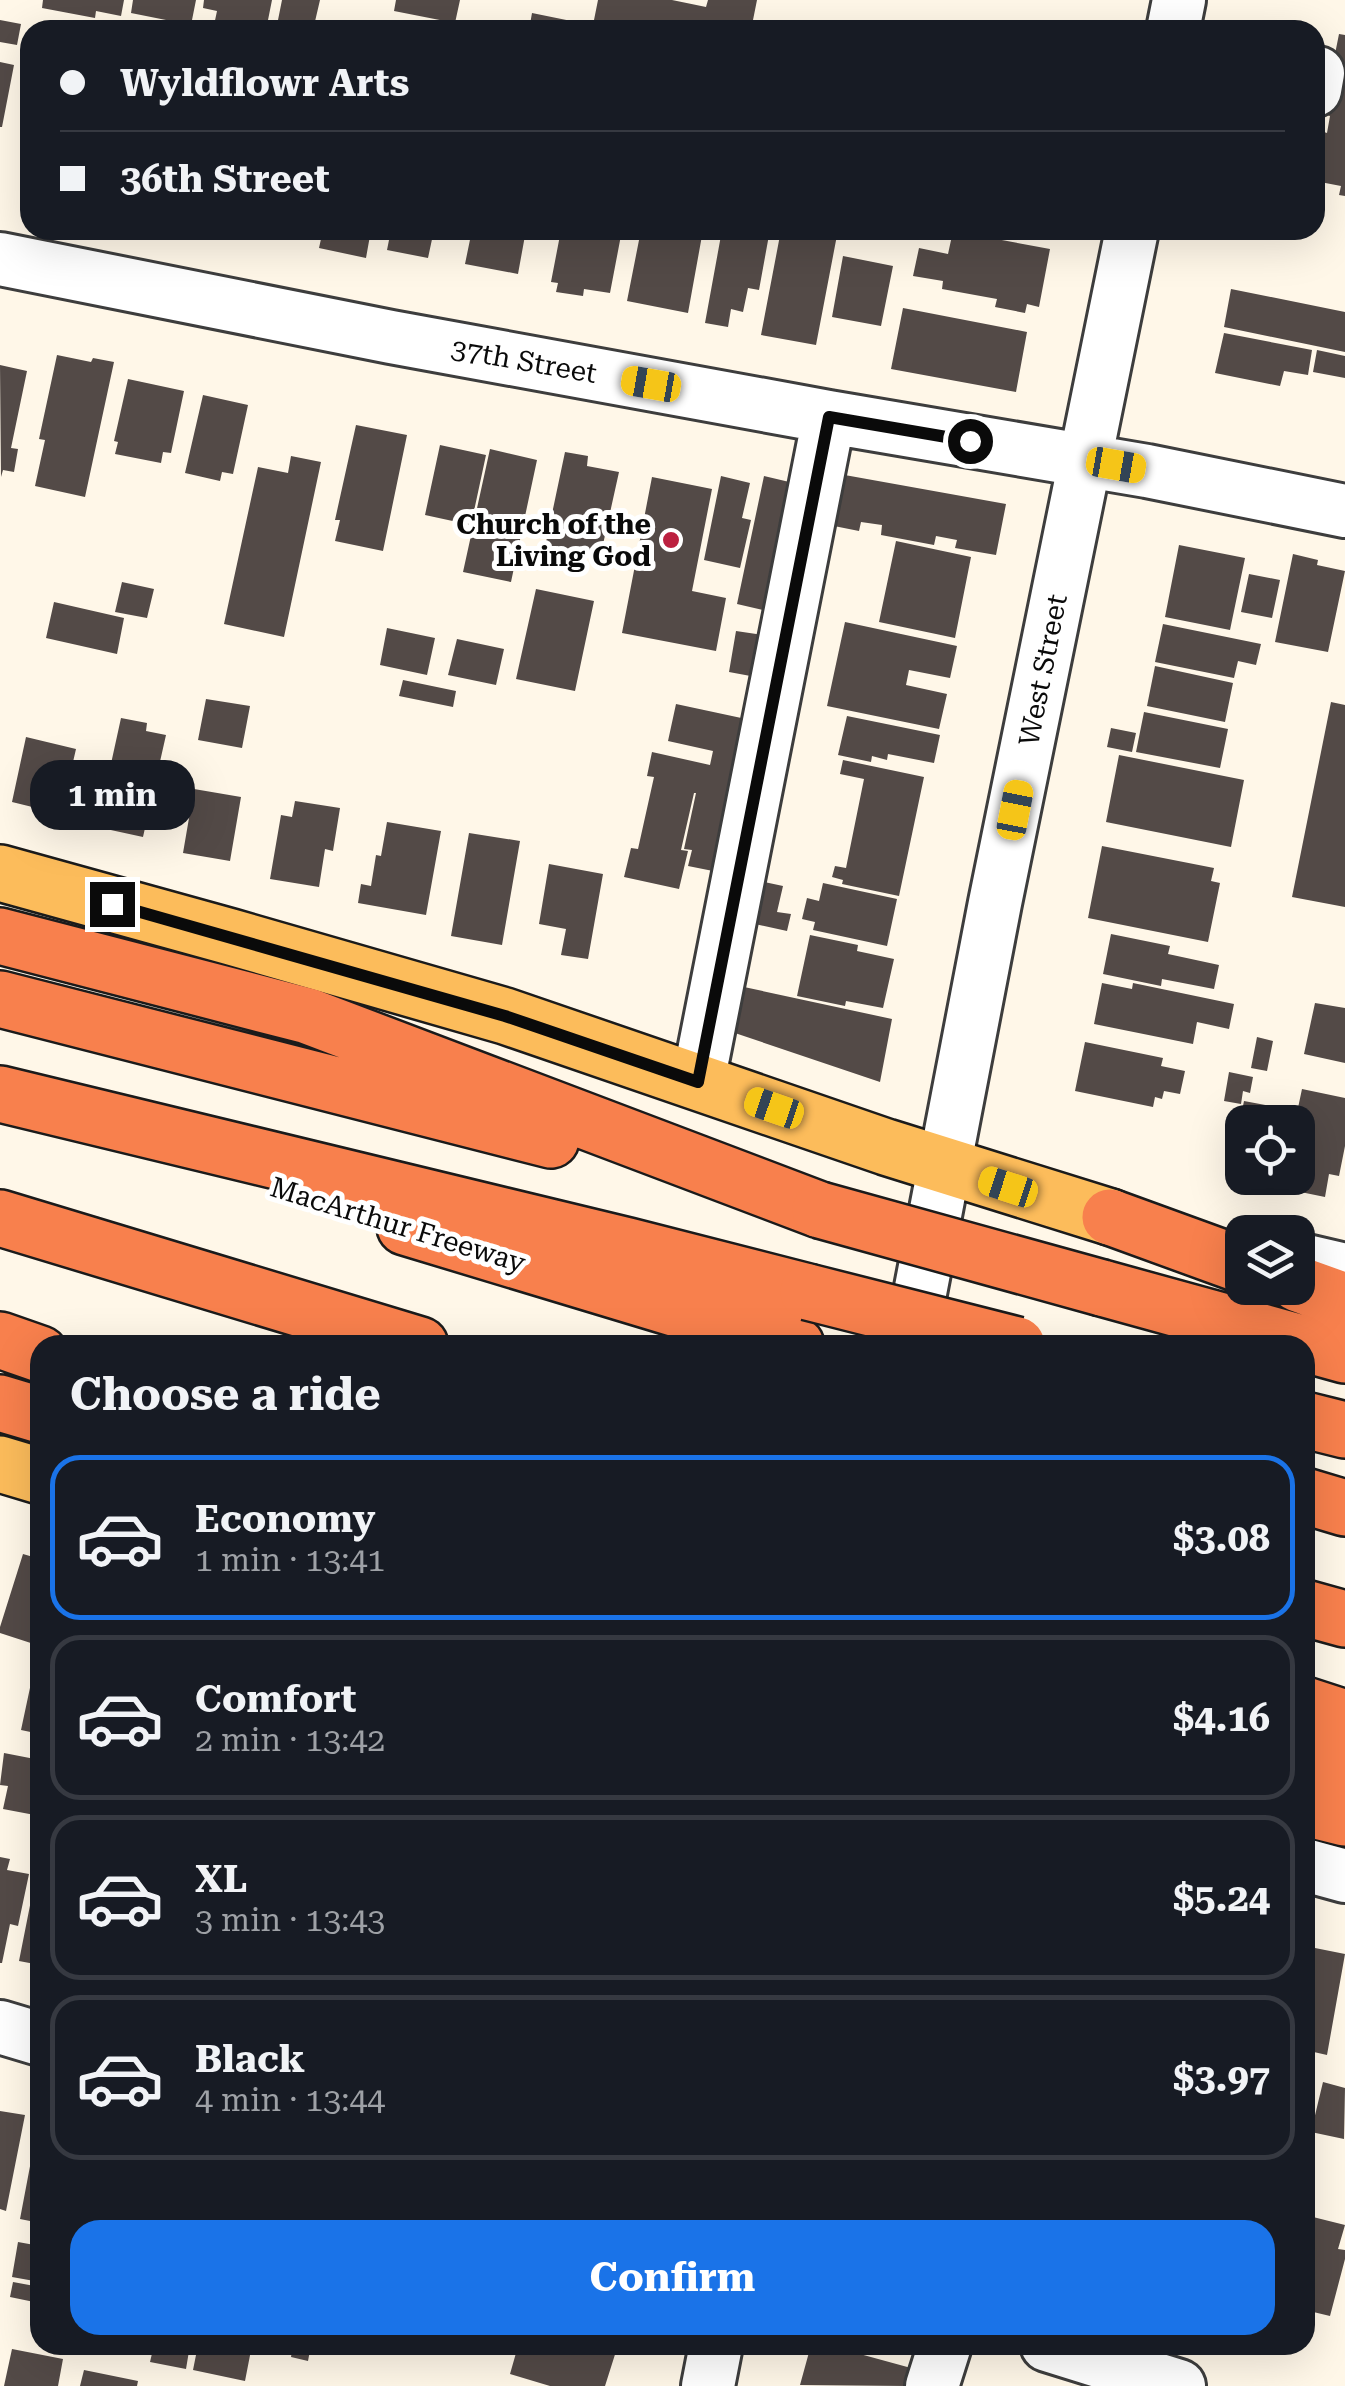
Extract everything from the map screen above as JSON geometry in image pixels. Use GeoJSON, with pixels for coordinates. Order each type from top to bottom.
{"type":"FeatureCollection","features":[{"type":"Feature","properties":{"kind":"highway"},"geometry":{"type":"LineString","coordinates":[[0,936],[308,1016],[820,1210]]}},
{"type":"Feature","properties":{"kind":"highway"},"geometry":{"type":"LineString","coordinates":[[0,998],[820,1210],[1276,1335]]}},
{"type":"Feature","properties":{"kind":"highway"},"geometry":{"type":"LineString","coordinates":[[0,1094],[609,1241],[978,1335]]}},
{"type":"Feature","properties":{"kind":"highway","name":"MacArthur Freeway"},"geometry":{"type":"LineString","coordinates":[[0,1106],[762,1335]]}},
{"type":"Feature","properties":{"kind":"highway"},"geometry":{"type":"LineString","coordinates":[[1110,1217],[1225,1258]]}},
{"type":"Feature","properties":{"kind":"highway"},"geometry":{"type":"LineString","coordinates":[[0,1218],[386,1335]]}},
{"type":"Feature","properties":{"kind":"highway"},"geometry":{"type":"LineString","coordinates":[[166,1270],[276,1335]]}},
{"type":"Feature","properties":{"kind":"highway"},"geometry":{"type":"LineString","coordinates":[[1315,1290],[1345,1301]]}},
{"type":"Feature","properties":{"kind":"highway"},"geometry":{"type":"LineString","coordinates":[[0,1340],[30,1350]]}},
{"type":"Feature","properties":{"kind":"highway"},"geometry":{"type":"LineString","coordinates":[[1315,1346],[1345,1354]]}},
{"type":"Feature","properties":{"kind":"highway"},"geometry":{"type":"LineString","coordinates":[[0,1403],[30,1412]]}},
{"type":"Feature","properties":{"kind":"highway"},"geometry":{"type":"LineString","coordinates":[[1315,1422],[1345,1430]]}},
{"type":"Feature","properties":{"kind":"highway"},"geometry":{"type":"LineString","coordinates":[[1315,1499],[1345,1508]]}},
{"type":"Feature","properties":{"kind":"highway"},"geometry":{"type":"LineString","coordinates":[[1315,1611],[1345,1620]]}},
{"type":"Feature","properties":{"kind":"highway"},"geometry":{"type":"LineString","coordinates":[[1315,1708],[1345,1718]]}},
{"type":"Feature","properties":{"kind":"highway"},"geometry":{"type":"LineString","coordinates":[[1315,1764],[1345,1773]]}},
{"type":"Feature","properties":{"kind":"highway"},"geometry":{"type":"LineString","coordinates":[[1315,1810],[1345,1818]]}},
{"type":"Feature","properties":{"kind":"main road"},"geometry":{"type":"LineString","coordinates":[[0,874],[505,1016],[944,1166],[1110,1217]]}},
{"type":"Feature","properties":{"kind":"main road"},"geometry":{"type":"LineString","coordinates":[[0,1464],[30,1473]]}},
{"type":"Feature","properties":{"kind":"street","name":"West Street"},"geometry":{"type":"LineString","coordinates":[[912,1335],[1130,240]]}},
{"type":"Feature","properties":{"kind":"street","name":"37th Street"},"geometry":{"type":"LineString","coordinates":[[0,259],[391,337],[1345,510]]}},
{"type":"Feature","properties":{"kind":"street"},"geometry":{"type":"LineString","coordinates":[[698,1082],[829,417]]}},
{"type":"Feature","properties":{"kind":"street"},"geometry":{"type":"LineString","coordinates":[[1110,1217],[1225,1243]]}},
{"type":"Feature","properties":{"kind":"street"},"geometry":{"type":"LineString","coordinates":[[1315,1264],[1345,1270]]}},
{"type":"Feature","properties":{"kind":"street"},"geometry":{"type":"LineString","coordinates":[[1315,1868],[1345,1876]]}},
{"type":"Feature","properties":{"kind":"street"},"geometry":{"type":"LineString","coordinates":[[0,2027],[30,2036]]}},
{"type":"Feature","properties":{"kind":"street"},"geometry":{"type":"LineString","coordinates":[[708,2386],[714,2355]]}},
{"type":"Feature","properties":{"kind":"street"},"geometry":{"type":"LineString","coordinates":[[932,2386],[942,2355]]}},
{"type":"Feature","properties":{"kind":"street"},"geometry":{"type":"LineString","coordinates":[[1079,2355],[1180,2386]]}},
{"type":"Feature","properties":{"kind":"building"},"geometry":{"type":"Polygon","coordinates":[[[43,0],[124,0],[121,16],[96,11],[95,18],[42,8],[43,0]]]}},
{"type":"Feature","properties":{"kind":"building"},"geometry":{"type":"Polygon","coordinates":[[[133,0],[196,0],[192,20],[131,13],[133,0]]]}},
{"type":"Feature","properties":{"kind":"building"},"geometry":{"type":"Polygon","coordinates":[[[204,0],[272,0],[268,20],[215,20],[217,11],[203,8],[204,0]]]}},
{"type":"Feature","properties":{"kind":"building"},"geometry":{"type":"Polygon","coordinates":[[[282,0],[320,0],[315,20],[278,20],[282,0]]]}},
{"type":"Feature","properties":{"kind":"building"},"geometry":{"type":"Polygon","coordinates":[[[396,0],[460,0],[456,20],[394,11],[396,0]]]}},
{"type":"Feature","properties":{"kind":"building"},"geometry":{"type":"Polygon","coordinates":[[[598,0],[672,0],[706,7],[708,0],[757,0],[753,20],[594,20],[598,0]]]}},
{"type":"Feature","properties":{"kind":"building"},"geometry":{"type":"Polygon","coordinates":[[[532,13],[566,20],[531,20],[532,13]]]}},
{"type":"Feature","properties":{"kind":"building"},"geometry":{"type":"Polygon","coordinates":[[[0,20],[20,24],[17,45],[0,42],[0,20]]]}},
{"type":"Feature","properties":{"kind":"building"},"geometry":{"type":"Polygon","coordinates":[[[1339,34],[1345,35],[1345,196],[1339,195],[1341,186],[1325,183],[1325,132],[1330,116],[1325,115],[1339,34]]]}},
{"type":"Feature","properties":{"kind":"building"},"geometry":{"type":"Polygon","coordinates":[[[0,62],[14,65],[2,127],[0,127],[0,62]]]}},
{"type":"Feature","properties":{"kind":"building"},"geometry":{"type":"Polygon","coordinates":[[[321,240],[369,240],[366,258],[319,248],[321,240]]]}},
{"type":"Feature","properties":{"kind":"building"},"geometry":{"type":"Polygon","coordinates":[[[389,240],[432,240],[428,258],[387,250],[389,240]]]}},
{"type":"Feature","properties":{"kind":"building"},"geometry":{"type":"Polygon","coordinates":[[[470,240],[524,240],[518,274],[465,264],[470,240]]]}},
{"type":"Feature","properties":{"kind":"building"},"geometry":{"type":"Polygon","coordinates":[[[559,240],[620,240],[610,293],[584,289],[583,296],[556,292],[558,283],[551,282],[559,240]]]}},
{"type":"Feature","properties":{"kind":"building"},"geometry":{"type":"Polygon","coordinates":[[[639,240],[701,240],[688,313],[627,301],[639,240]]]}},
{"type":"Feature","properties":{"kind":"building"},"geometry":{"type":"Polygon","coordinates":[[[720,240],[768,240],[759,290],[748,288],[743,312],[731,309],[728,327],[705,323],[720,240]]]}},
{"type":"Feature","properties":{"kind":"building"},"geometry":{"type":"Polygon","coordinates":[[[779,240],[836,240],[816,345],[761,335],[779,240]]]}},
{"type":"Feature","properties":{"kind":"building"},"geometry":{"type":"Polygon","coordinates":[[[951,240],[1002,240],[1050,249],[1039,307],[1027,304],[1025,313],[995,307],[997,299],[942,289],[943,281],[913,276],[919,248],[948,254],[951,240]]]}},
{"type":"Feature","properties":{"kind":"building"},"geometry":{"type":"Polygon","coordinates":[[[843,256],[893,266],[881,326],[832,317],[843,256]]]}},
{"type":"Feature","properties":{"kind":"building"},"geometry":{"type":"Polygon","coordinates":[[[1231,289],[1345,312],[1345,352],[1224,327],[1231,289]]]}},
{"type":"Feature","properties":{"kind":"building"},"geometry":{"type":"Polygon","coordinates":[[[903,308],[1027,332],[1016,392],[891,369],[903,308]]]}},
{"type":"Feature","properties":{"kind":"building"},"geometry":{"type":"Polygon","coordinates":[[[1224,333],[1312,350],[1308,375],[1284,371],[1280,386],[1215,373],[1224,333]]]}},
{"type":"Feature","properties":{"kind":"building"},"geometry":{"type":"Polygon","coordinates":[[[1317,350],[1345,356],[1345,378],[1313,372],[1317,350]]]}},
{"type":"Feature","properties":{"kind":"building"},"geometry":{"type":"Polygon","coordinates":[[[57,355],[114,362],[85,497],[35,486],[45,440],[39,439],[57,355]]]}},
{"type":"Feature","properties":{"kind":"building"},"geometry":{"type":"Polygon","coordinates":[[[0,365],[27,371],[11,448],[18,449],[14,472],[3,470],[1,477],[0,365]]]}},
{"type":"Feature","properties":{"kind":"building"},"geometry":{"type":"Polygon","coordinates":[[[128,379],[184,391],[171,453],[163,452],[161,463],[115,454],[118,442],[114,441],[128,379]]]}},
{"type":"Feature","properties":{"kind":"building"},"geometry":{"type":"Polygon","coordinates":[[[203,395],[248,405],[233,474],[222,472],[220,481],[185,473],[203,395]]]}},
{"type":"Feature","properties":{"kind":"building"},"geometry":{"type":"Polygon","coordinates":[[[356,425],[407,435],[383,551],[335,541],[340,520],[335,520],[356,425]]]}},
{"type":"Feature","properties":{"kind":"building"},"geometry":{"type":"Polygon","coordinates":[[[440,445],[486,455],[471,525],[425,515],[440,445]]]}},
{"type":"Feature","properties":{"kind":"building"},"geometry":{"type":"Polygon","coordinates":[[[490,449],[537,460],[511,582],[463,572],[490,449]]]}},
{"type":"Feature","properties":{"kind":"building"},"geometry":{"type":"Polygon","coordinates":[[[565,452],[588,456],[587,466],[619,472],[600,558],[545,547],[565,452]]]}},
{"type":"Feature","properties":{"kind":"building"},"geometry":{"type":"Polygon","coordinates":[[[291,456],[321,462],[284,637],[224,624],[258,467],[288,473],[291,456]]]}},
{"type":"Feature","properties":{"kind":"building"},"geometry":{"type":"Polygon","coordinates":[[[828,472],[1006,504],[996,555],[955,548],[957,540],[936,536],[934,545],[881,535],[882,525],[861,522],[859,531],[819,523],[828,472]]]}},
{"type":"Feature","properties":{"kind":"building"},"geometry":{"type":"Polygon","coordinates":[[[721,476],[750,483],[742,518],[751,520],[740,568],[704,560],[721,476]]]}},
{"type":"Feature","properties":{"kind":"building"},"geometry":{"type":"Polygon","coordinates":[[[764,476],[802,485],[781,614],[737,604],[764,476]]]}},
{"type":"Feature","properties":{"kind":"building","name":"Church of the Living God"},"geometry":{"type":"Polygon","coordinates":[[[652,477],[712,489],[692,591],[726,598],[716,651],[622,633],[652,477]]]}},
{"type":"Feature","properties":{"kind":"building"},"geometry":{"type":"Polygon","coordinates":[[[896,541],[971,557],[955,638],[879,622],[896,541]]]}},
{"type":"Feature","properties":{"kind":"building"},"geometry":{"type":"Polygon","coordinates":[[[1179,545],[1245,558],[1230,630],[1165,617],[1179,545]]]}},
{"type":"Feature","properties":{"kind":"building"},"geometry":{"type":"Polygon","coordinates":[[[1293,554],[1345,571],[1328,652],[1275,642],[1293,554]]]}},
{"type":"Feature","properties":{"kind":"building"},"geometry":{"type":"Polygon","coordinates":[[[1249,574],[1280,580],[1272,618],[1241,612],[1249,574]]]}},
{"type":"Feature","properties":{"kind":"building"},"geometry":{"type":"Polygon","coordinates":[[[122,582],[154,589],[147,618],[115,612],[122,582]]]}},
{"type":"Feature","properties":{"kind":"building"},"geometry":{"type":"Polygon","coordinates":[[[536,589],[594,601],[575,691],[516,679],[536,589]]]}},
{"type":"Feature","properties":{"kind":"building"},"geometry":{"type":"Polygon","coordinates":[[[54,602],[124,618],[117,654],[46,638],[54,602]]]}},
{"type":"Feature","properties":{"kind":"building"},"geometry":{"type":"Polygon","coordinates":[[[845,622],[957,646],[950,678],[909,670],[906,685],[947,694],[939,729],[827,706],[845,622]]]}},
{"type":"Feature","properties":{"kind":"building"},"geometry":{"type":"Polygon","coordinates":[[[1163,624],[1261,644],[1256,665],[1238,661],[1234,678],[1155,662],[1163,624]]]}},
{"type":"Feature","properties":{"kind":"building"},"geometry":{"type":"Polygon","coordinates":[[[387,628],[435,638],[427,675],[380,665],[387,628]]]}},
{"type":"Feature","properties":{"kind":"building"},"geometry":{"type":"Polygon","coordinates":[[[736,631],[763,635],[767,679],[729,672],[736,631]]]}},
{"type":"Feature","properties":{"kind":"building"},"geometry":{"type":"Polygon","coordinates":[[[457,639],[504,649],[496,685],[448,675],[457,639]]]}},
{"type":"Feature","properties":{"kind":"building"},"geometry":{"type":"Polygon","coordinates":[[[1155,666],[1233,683],[1225,722],[1147,706],[1155,666]]]}},
{"type":"Feature","properties":{"kind":"building"},"geometry":{"type":"Polygon","coordinates":[[[403,680],[456,691],[453,707],[399,696],[403,680]]]}},
{"type":"Feature","properties":{"kind":"building"},"geometry":{"type":"Polygon","coordinates":[[[206,699],[250,706],[242,748],[198,740],[206,699]]]}},
{"type":"Feature","properties":{"kind":"building"},"geometry":{"type":"Polygon","coordinates":[[[1331,702],[1345,705],[1345,907],[1292,897],[1331,702]]]}},
{"type":"Feature","properties":{"kind":"building"},"geometry":{"type":"Polygon","coordinates":[[[676,704],[760,722],[728,874],[688,866],[692,850],[684,849],[694,793],[681,850],[688,851],[679,889],[624,877],[631,848],[638,849],[654,777],[647,776],[652,752],[710,765],[713,751],[668,741],[676,704]]]}},
{"type":"Feature","properties":{"kind":"building"},"geometry":{"type":"Polygon","coordinates":[[[1144,712],[1228,729],[1220,768],[1136,752],[1144,712]]]}},
{"type":"Feature","properties":{"kind":"building"},"geometry":{"type":"Polygon","coordinates":[[[847,716],[940,735],[934,763],[888,754],[887,760],[872,756],[871,762],[838,755],[847,716]]]}},
{"type":"Feature","properties":{"kind":"building"},"geometry":{"type":"Polygon","coordinates":[[[121,718],[147,723],[146,731],[166,735],[143,837],[97,827],[100,810],[88,808],[95,779],[107,782],[121,718]]]}},
{"type":"Feature","properties":{"kind":"building"},"geometry":{"type":"Polygon","coordinates":[[[1111,728],[1136,733],[1132,752],[1107,747],[1111,728]]]}},
{"type":"Feature","properties":{"kind":"building"},"geometry":{"type":"Polygon","coordinates":[[[26,737],[76,749],[61,814],[12,802],[26,737]]]}},
{"type":"Feature","properties":{"kind":"building"},"geometry":{"type":"Polygon","coordinates":[[[1119,755],[1244,780],[1231,847],[1106,822],[1119,755]]]}},
{"type":"Feature","properties":{"kind":"building"},"geometry":{"type":"Polygon","coordinates":[[[843,760],[924,777],[899,896],[842,884],[843,880],[832,877],[835,866],[846,868],[864,779],[840,774],[843,760]]]}},
{"type":"Feature","properties":{"kind":"building"},"geometry":{"type":"Polygon","coordinates":[[[194,789],[241,797],[230,861],[183,853],[194,789]]]}},
{"type":"Feature","properties":{"kind":"building"},"geometry":{"type":"Polygon","coordinates":[[[295,801],[340,808],[333,851],[325,849],[319,887],[270,879],[281,815],[292,817],[295,801]]]}},
{"type":"Feature","properties":{"kind":"building"},"geometry":{"type":"Polygon","coordinates":[[[387,822],[441,831],[426,915],[358,903],[361,884],[371,886],[387,822]]]}},
{"type":"Feature","properties":{"kind":"building"},"geometry":{"type":"Polygon","coordinates":[[[469,833],[520,841],[502,945],[451,936],[469,833]]]}},
{"type":"Feature","properties":{"kind":"building"},"geometry":{"type":"Polygon","coordinates":[[[1102,846],[1214,868],[1211,881],[1220,883],[1208,942],[1088,918],[1102,846]]]}},
{"type":"Feature","properties":{"kind":"building"},"geometry":{"type":"Polygon","coordinates":[[[549,864],[603,874],[588,959],[561,955],[566,929],[539,924],[549,864]]]}},
{"type":"Feature","properties":{"kind":"building"},"geometry":{"type":"Polygon","coordinates":[[[750,879],[783,886],[777,912],[791,914],[787,931],[741,921],[750,879]]]}},
{"type":"Feature","properties":{"kind":"building"},"geometry":{"type":"Polygon","coordinates":[[[823,883],[897,899],[887,946],[813,930],[815,922],[802,919],[807,898],[819,901],[823,883]]]}},
{"type":"Feature","properties":{"kind":"building"},"geometry":{"type":"Polygon","coordinates":[[[1111,934],[1170,946],[1168,954],[1219,965],[1214,989],[1162,979],[1161,986],[1103,974],[1111,934]]]}},
{"type":"Feature","properties":{"kind":"building"},"geometry":{"type":"Polygon","coordinates":[[[810,935],[858,945],[857,951],[894,959],[883,1008],[846,1001],[845,1006],[797,996],[810,935]]]}},
{"type":"Feature","properties":{"kind":"building"},"geometry":{"type":"Polygon","coordinates":[[[1102,983],[1132,989],[1133,983],[1234,1004],[1229,1029],[1197,1022],[1193,1044],[1094,1024],[1102,983]]]}},
{"type":"Feature","properties":{"kind":"building"},"geometry":{"type":"Polygon","coordinates":[[[730,984],[892,1019],[880,1082],[720,1028],[730,984]]]}},
{"type":"Feature","properties":{"kind":"building"},"geometry":{"type":"Polygon","coordinates":[[[1315,1003],[1345,1008],[1345,1063],[1304,1054],[1315,1003]]]}},
{"type":"Feature","properties":{"kind":"building"},"geometry":{"type":"Polygon","coordinates":[[[1257,1037],[1273,1041],[1267,1071],[1251,1068],[1257,1037]]]}},
{"type":"Feature","properties":{"kind":"building"},"geometry":{"type":"Polygon","coordinates":[[[1085,1042],[1163,1058],[1161,1066],[1185,1071],[1180,1094],[1164,1091],[1162,1099],[1155,1097],[1153,1107],[1075,1091],[1085,1042]]]}},
{"type":"Feature","properties":{"kind":"building"},"geometry":{"type":"Polygon","coordinates":[[[1229,1072],[1253,1077],[1250,1093],[1243,1091],[1241,1104],[1224,1101],[1229,1072]]]}},
{"type":"Feature","properties":{"kind":"building"},"geometry":{"type":"Polygon","coordinates":[[[1302,1089],[1345,1098],[1345,1146],[1339,1176],[1329,1174],[1325,1197],[1315,1195],[1315,1105],[1299,1105],[1302,1089]]]}},
{"type":"Feature","properties":{"kind":"building"},"geometry":{"type":"Polygon","coordinates":[[[23,1554],[30,1556],[30,1643],[0,1633],[23,1554]]]}},
{"type":"Feature","properties":{"kind":"building"},"geometry":{"type":"Polygon","coordinates":[[[30,1688],[30,1732],[21,1730],[30,1688]]]}},
{"type":"Feature","properties":{"kind":"building"},"geometry":{"type":"Polygon","coordinates":[[[4,1753],[30,1758],[30,1814],[3,1809],[8,1786],[0,1785],[4,1753]]]}},
{"type":"Feature","properties":{"kind":"building"},"geometry":{"type":"Polygon","coordinates":[[[0,1857],[10,1859],[7,1870],[29,1874],[18,1926],[10,1924],[2,1963],[0,1963],[0,1857]]]}},
{"type":"Feature","properties":{"kind":"building"},"geometry":{"type":"Polygon","coordinates":[[[30,1905],[30,1963],[19,1961],[30,1905]]]}},
{"type":"Feature","properties":{"kind":"building"},"geometry":{"type":"Polygon","coordinates":[[[1315,1948],[1345,1954],[1327,2055],[1315,2052],[1315,1948]]]}},
{"type":"Feature","properties":{"kind":"building"},"geometry":{"type":"Polygon","coordinates":[[[1323,2082],[1345,2088],[1344,2139],[1315,2133],[1323,2082]]]}},
{"type":"Feature","properties":{"kind":"building"},"geometry":{"type":"Polygon","coordinates":[[[0,2111],[25,2115],[6,2211],[0,2209],[0,2111]]]}},
{"type":"Feature","properties":{"kind":"building"},"geometry":{"type":"Polygon","coordinates":[[[30,2166],[30,2221],[20,2219],[30,2166]]]}},
{"type":"Feature","properties":{"kind":"building"},"geometry":{"type":"Polygon","coordinates":[[[1315,2218],[1345,2225],[1338,2249],[1345,2250],[1345,2259],[1330,2316],[1315,2312],[1315,2218]]]}},
{"type":"Feature","properties":{"kind":"building"},"geometry":{"type":"Polygon","coordinates":[[[18,2242],[30,2244],[30,2280],[12,2277],[18,2242]]]}},
{"type":"Feature","properties":{"kind":"building"},"geometry":{"type":"Polygon","coordinates":[[[13,2282],[30,2285],[30,2301],[10,2297],[13,2282]]]}},
{"type":"Feature","properties":{"kind":"building"},"geometry":{"type":"Polygon","coordinates":[[[12,2349],[63,2359],[58,2386],[4,2386],[12,2349]]]}},
{"type":"Feature","properties":{"kind":"building"},"geometry":{"type":"Polygon","coordinates":[[[152,2355],[188,2355],[186,2369],[150,2362],[152,2355]]]}},
{"type":"Feature","properties":{"kind":"building"},"geometry":{"type":"Polygon","coordinates":[[[196,2355],[250,2355],[245,2381],[193,2370],[196,2355]]]}},
{"type":"Feature","properties":{"kind":"building"},"geometry":{"type":"Polygon","coordinates":[[[291,2355],[309,2355],[308,2361],[291,2355]]]}},
{"type":"Feature","properties":{"kind":"building"},"geometry":{"type":"Polygon","coordinates":[[[515,2355],[615,2355],[605,2386],[550,2386],[510,2374],[515,2355]]]}},
{"type":"Feature","properties":{"kind":"building"},"geometry":{"type":"Polygon","coordinates":[[[808,2355],[864,2355],[911,2368],[906,2386],[800,2385],[808,2355]]]}},
{"type":"Feature","properties":{"kind":"building"},"geometry":{"type":"Polygon","coordinates":[[[84,2370],[138,2381],[137,2386],[80,2386],[84,2370]]]}},
{"type":"Feature","properties":{"kind":"place","name":"Church of the Living God"},"geometry":{"type":"Point","coordinates":[671,540]}},
{"type":"Feature","properties":{"kind":"route"},"geometry":{"type":"LineString","coordinates":[[112,904],[505,1016],[698,1082],[829,417],[970,441]]}}]}
